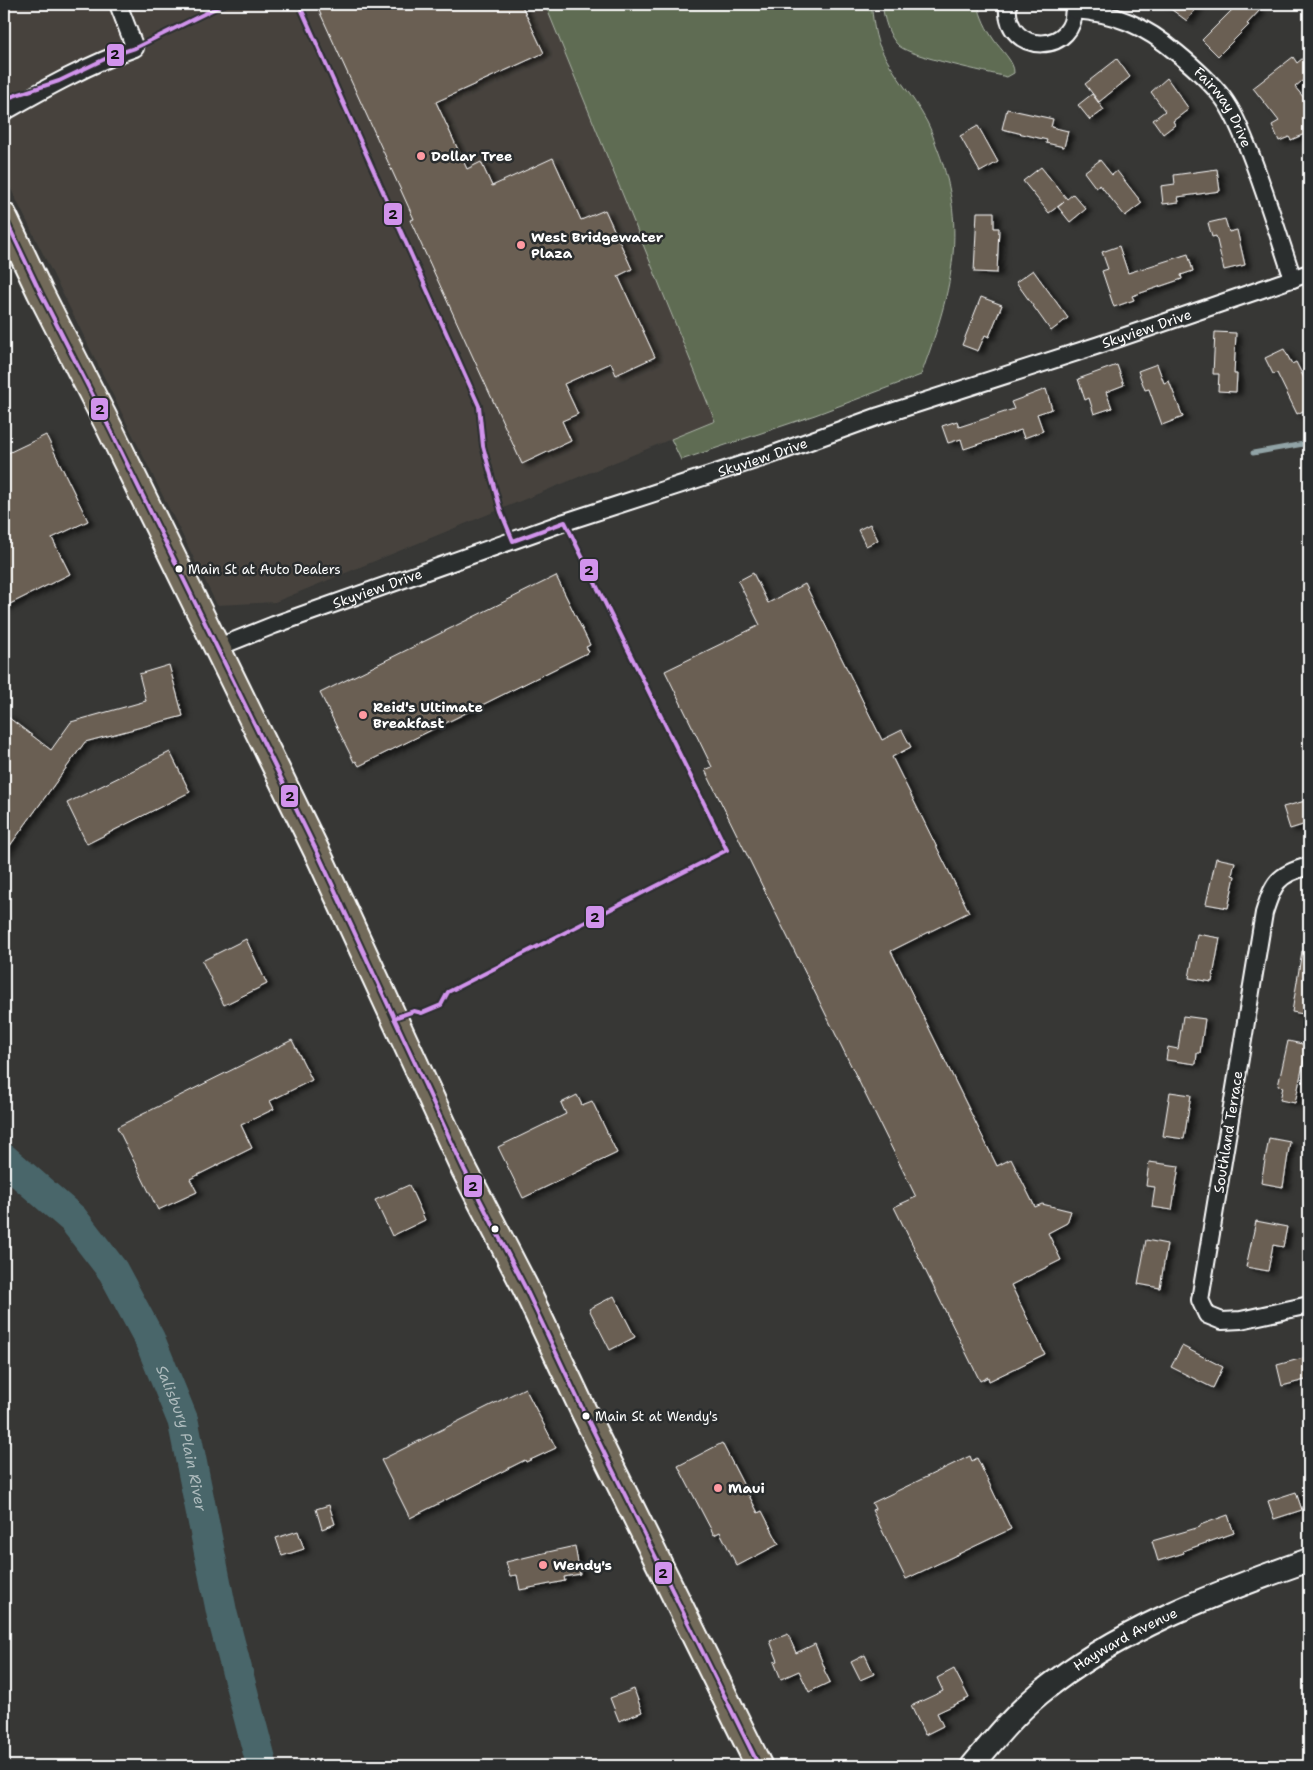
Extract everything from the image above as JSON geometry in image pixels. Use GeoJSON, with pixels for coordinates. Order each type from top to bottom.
{"type":"FeatureCollection","features":[{"type":"Feature","properties":{"kind":"main road"},"geometry":{"type":"LineString","coordinates":[[4,216],[331,880],[464,1169],[525,1287],[580,1404],[759,1766]]}},
{"type":"Feature","properties":{"kind":"main road","name":"Hayward Avenue"},"geometry":{"type":"LineString","coordinates":[[972,1766],[1013,1718],[1038,1695],[1084,1661],[1164,1618],[1219,1594],[1309,1560]]}},
{"type":"Feature","properties":{"kind":"street"},"geometry":{"type":"LineString","coordinates":[[4,112],[59,81],[111,56],[135,48],[118,4]]}},
{"type":"Feature","properties":{"kind":"street","name":"Fairway Drive"},"geometry":{"type":"LineString","coordinates":[[1008,4],[1008,18],[1014,31],[1025,40],[1038,44],[1052,42],[1064,35],[1071,24],[1074,7],[1118,17],[1140,26],[1201,73],[1223,98],[1239,124],[1293,279]]}},
{"type":"Feature","properties":{"kind":"street"},"geometry":{"type":"LineString","coordinates":[[4,99],[59,81]]}},
{"type":"Feature","properties":{"kind":"street","name":"Skyview Drive"},"geometry":{"type":"LineString","coordinates":[[216,648],[274,625],[565,522],[771,455],[879,416],[1099,345],[1309,273]]}},
{"type":"Feature","properties":{"kind":"street","name":"Southland Terrace"},"geometry":{"type":"LineString","coordinates":[[1309,866],[1299,868],[1281,877],[1271,892],[1264,913],[1200,1300],[1207,1314],[1222,1322],[1241,1320],[1309,1304]]}},
{"type":"Feature","properties":{"kind":"shaded area","name":"West Bridgewater Plaza"},"geometry":{"type":"Polygon","coordinates":[[[4,4],[545,4],[715,421],[275,602],[217,605],[4,175],[4,4]]]}},
{"type":"Feature","properties":{"kind":"green space"},"geometry":{"type":"Polygon","coordinates":[[[545,4],[871,4],[879,45],[930,129],[947,180],[952,209],[954,236],[952,264],[947,291],[921,375],[815,415],[681,460],[671,439],[715,421],[545,4]]]}},
{"type":"Feature","properties":{"kind":"green space"},"geometry":{"type":"Polygon","coordinates":[[[882,4],[978,4],[986,27],[1010,60],[1014,73],[1007,77],[967,68],[919,55],[899,46],[889,32],[882,4]]]}},
{"type":"Feature","properties":{"kind":"building","name":"West Bridgewater Plaza"},"geometry":{"type":"Polygon","coordinates":[[[316,4],[521,4],[544,53],[436,102],[467,169],[481,162],[492,186],[553,158],[581,220],[605,210],[632,269],[618,276],[655,357],[616,375],[611,363],[564,384],[578,414],[562,421],[571,441],[522,464],[410,220],[414,219],[316,4]]]}},
{"type":"Feature","properties":{"kind":"building"},"geometry":{"type":"Polygon","coordinates":[[[1164,4],[1199,4],[1187,21],[1164,4]]]}},
{"type":"Feature","properties":{"kind":"building"},"geometry":{"type":"Polygon","coordinates":[[[1238,4],[1253,4],[1260,10],[1247,24],[1249,25],[1218,56],[1202,40],[1238,4]]]}},
{"type":"Feature","properties":{"kind":"building"},"geometry":{"type":"Polygon","coordinates":[[[1309,53],[1309,75],[1295,87],[1309,104],[1309,132],[1291,140],[1289,137],[1279,141],[1272,125],[1279,121],[1253,88],[1293,57],[1297,63],[1309,53]]]}},
{"type":"Feature","properties":{"kind":"building"},"geometry":{"type":"Polygon","coordinates":[[[1117,59],[1130,77],[1099,102],[1085,84],[1117,59]]]}},
{"type":"Feature","properties":{"kind":"building"},"geometry":{"type":"Polygon","coordinates":[[[1167,78],[1189,109],[1173,121],[1175,125],[1163,134],[1153,120],[1165,111],[1151,92],[1167,78]]]}},
{"type":"Feature","properties":{"kind":"building"},"geometry":{"type":"Polygon","coordinates":[[[1092,94],[1104,110],[1090,120],[1078,105],[1092,94]]]}},
{"type":"Feature","properties":{"kind":"building"},"geometry":{"type":"Polygon","coordinates":[[[1007,109],[1053,119],[1051,127],[1068,131],[1064,147],[1046,143],[1047,140],[1002,129],[1007,109]]]}},
{"type":"Feature","properties":{"kind":"building"},"geometry":{"type":"Polygon","coordinates":[[[978,126],[998,162],[980,172],[960,136],[978,126]]]}},
{"type":"Feature","properties":{"kind":"building"},"geometry":{"type":"Polygon","coordinates":[[[1100,160],[1112,175],[1117,171],[1142,203],[1125,216],[1100,185],[1096,188],[1084,172],[1100,160]]]}},
{"type":"Feature","properties":{"kind":"building"},"geometry":{"type":"Polygon","coordinates":[[[1041,167],[1067,199],[1073,194],[1086,209],[1070,222],[1058,207],[1064,202],[1049,213],[1023,181],[1041,167]]]}},
{"type":"Feature","properties":{"kind":"building"},"geometry":{"type":"Polygon","coordinates":[[[1217,169],[1220,191],[1178,197],[1179,202],[1163,204],[1161,186],[1175,184],[1174,175],[1217,169]]]}},
{"type":"Feature","properties":{"kind":"building"},"geometry":{"type":"Polygon","coordinates":[[[977,212],[994,212],[994,228],[999,228],[997,273],[974,272],[977,212]]]}},
{"type":"Feature","properties":{"kind":"building"},"geometry":{"type":"Polygon","coordinates":[[[1225,219],[1229,232],[1237,230],[1245,265],[1224,270],[1216,236],[1212,237],[1208,223],[1225,219]]]}},
{"type":"Feature","properties":{"kind":"building"},"geometry":{"type":"Polygon","coordinates":[[[1119,246],[1128,273],[1188,254],[1193,271],[1181,275],[1182,279],[1132,296],[1134,300],[1114,307],[1102,271],[1108,269],[1102,252],[1119,246]]]}},
{"type":"Feature","properties":{"kind":"building"},"geometry":{"type":"Polygon","coordinates":[[[1033,270],[1068,318],[1051,331],[1016,282],[1033,270]]]}},
{"type":"Feature","properties":{"kind":"building"},"geometry":{"type":"Polygon","coordinates":[[[981,297],[1002,305],[989,337],[985,335],[978,351],[962,345],[981,297]]]}},
{"type":"Feature","properties":{"kind":"building"},"geometry":{"type":"Polygon","coordinates":[[[1215,332],[1236,333],[1234,374],[1237,374],[1236,392],[1218,391],[1219,374],[1213,374],[1215,332]]]}},
{"type":"Feature","properties":{"kind":"building"},"geometry":{"type":"Polygon","coordinates":[[[1284,349],[1292,364],[1296,362],[1309,388],[1309,408],[1297,414],[1277,373],[1273,374],[1265,358],[1284,349]]]}},
{"type":"Feature","properties":{"kind":"building"},"geometry":{"type":"Polygon","coordinates":[[[1157,364],[1164,383],[1169,381],[1183,417],[1162,425],[1149,389],[1145,390],[1138,371],[1157,364]]]}},
{"type":"Feature","properties":{"kind":"building"},"geometry":{"type":"Polygon","coordinates":[[[1117,365],[1124,385],[1106,392],[1112,408],[1094,414],[1089,398],[1085,400],[1078,379],[1117,365]]]}},
{"type":"Feature","properties":{"kind":"building"},"geometry":{"type":"Polygon","coordinates":[[[1046,389],[1052,409],[1037,414],[1043,431],[1024,438],[1021,430],[964,449],[961,439],[948,443],[942,426],[957,421],[959,427],[1014,409],[1011,402],[1046,389]]]}},
{"type":"Feature","properties":{"kind":"building"},"geometry":{"type":"Polygon","coordinates":[[[46,435],[88,521],[52,538],[70,574],[4,607],[4,455],[46,435]]]}},
{"type":"Feature","properties":{"kind":"building"},"geometry":{"type":"Polygon","coordinates":[[[870,524],[878,540],[866,546],[858,530],[870,524]]]}},
{"type":"Feature","properties":{"kind":"building"},"geometry":{"type":"Polygon","coordinates":[[[753,573],[768,603],[805,584],[882,740],[902,730],[911,747],[892,757],[969,912],[891,951],[997,1166],[1011,1159],[1035,1207],[1042,1204],[1071,1211],[1067,1223],[1048,1233],[1061,1260],[1011,1285],[1045,1354],[989,1381],[988,1377],[980,1381],[894,1207],[916,1197],[705,770],[712,767],[665,671],[760,625],[738,581],[753,573]]]}},
{"type":"Feature","properties":{"kind":"building"},"geometry":{"type":"Polygon","coordinates":[[[556,576],[590,645],[586,647],[589,652],[359,766],[356,761],[354,762],[320,693],[556,576]]]}},
{"type":"Feature","properties":{"kind":"building"},"geometry":{"type":"Polygon","coordinates":[[[169,665],[183,716],[85,742],[4,854],[4,714],[51,750],[71,722],[146,701],[139,674],[169,665]]]}},
{"type":"Feature","properties":{"kind":"building"},"geometry":{"type":"Polygon","coordinates":[[[170,752],[190,792],[87,844],[67,803],[170,752]]]}},
{"type":"Feature","properties":{"kind":"building"},"geometry":{"type":"Polygon","coordinates":[[[1309,800],[1309,823],[1290,829],[1283,807],[1309,800]]]}},
{"type":"Feature","properties":{"kind":"building"},"geometry":{"type":"Polygon","coordinates":[[[1216,858],[1235,862],[1232,875],[1235,876],[1228,908],[1206,904],[1216,858]]]}},
{"type":"Feature","properties":{"kind":"building"},"geometry":{"type":"Polygon","coordinates":[[[1197,934],[1220,938],[1212,982],[1189,978],[1197,934]]]}},
{"type":"Feature","properties":{"kind":"building"},"geometry":{"type":"Polygon","coordinates":[[[246,939],[267,984],[224,1005],[202,961],[246,939]]]}},
{"type":"Feature","properties":{"kind":"building"},"geometry":{"type":"Polygon","coordinates":[[[1302,951],[1309,951],[1309,1015],[1292,1012],[1302,951]]]}},
{"type":"Feature","properties":{"kind":"building"},"geometry":{"type":"Polygon","coordinates":[[[1183,1016],[1205,1019],[1200,1053],[1197,1053],[1196,1064],[1166,1060],[1168,1047],[1178,1049],[1183,1016]]]}},
{"type":"Feature","properties":{"kind":"building"},"geometry":{"type":"Polygon","coordinates":[[[292,1040],[312,1080],[270,1101],[274,1109],[241,1125],[252,1148],[190,1179],[197,1192],[158,1210],[117,1127],[292,1040]]]}},
{"type":"Feature","properties":{"kind":"building"},"geometry":{"type":"Polygon","coordinates":[[[1288,1041],[1307,1045],[1295,1103],[1280,1100],[1283,1087],[1278,1086],[1288,1041]]]}},
{"type":"Feature","properties":{"kind":"building"},"geometry":{"type":"Polygon","coordinates":[[[1170,1092],[1191,1095],[1184,1139],[1163,1136],[1170,1092]]]}},
{"type":"Feature","properties":{"kind":"building"},"geometry":{"type":"Polygon","coordinates":[[[577,1095],[582,1105],[592,1101],[617,1153],[523,1198],[498,1147],[566,1114],[561,1103],[577,1095]]]}},
{"type":"Feature","properties":{"kind":"building"},"geometry":{"type":"Polygon","coordinates":[[[1269,1138],[1290,1142],[1283,1187],[1261,1183],[1269,1138]]]}},
{"type":"Feature","properties":{"kind":"building"},"geometry":{"type":"Polygon","coordinates":[[[1149,1162],[1179,1166],[1172,1210],[1152,1207],[1155,1187],[1146,1186],[1149,1162]]]}},
{"type":"Feature","properties":{"kind":"building"},"geometry":{"type":"Polygon","coordinates":[[[409,1185],[425,1220],[392,1236],[375,1200],[409,1185]]]}},
{"type":"Feature","properties":{"kind":"building"},"geometry":{"type":"Polygon","coordinates":[[[1256,1221],[1287,1227],[1283,1247],[1273,1245],[1268,1271],[1246,1267],[1256,1221]]]}},
{"type":"Feature","properties":{"kind":"building"},"geometry":{"type":"Polygon","coordinates":[[[1146,1240],[1167,1244],[1160,1288],[1138,1284],[1146,1240]]]}},
{"type":"Feature","properties":{"kind":"building"},"geometry":{"type":"Polygon","coordinates":[[[614,1296],[635,1337],[610,1350],[589,1309],[614,1296]]]}},
{"type":"Feature","properties":{"kind":"building"},"geometry":{"type":"Polygon","coordinates":[[[1182,1346],[1223,1367],[1213,1388],[1171,1367],[1182,1346]]]}},
{"type":"Feature","properties":{"kind":"building"},"geometry":{"type":"Polygon","coordinates":[[[1307,1357],[1309,1379],[1282,1386],[1277,1365],[1307,1357]]]}},
{"type":"Feature","properties":{"kind":"building"},"geometry":{"type":"Polygon","coordinates":[[[525,1388],[556,1448],[526,1462],[525,1460],[410,1518],[381,1460],[525,1388]]]}},
{"type":"Feature","properties":{"kind":"building","name":"Maui"},"geometry":{"type":"Polygon","coordinates":[[[722,1443],[758,1513],[762,1511],[779,1544],[737,1566],[720,1532],[714,1535],[678,1466],[722,1443]]]}},
{"type":"Feature","properties":{"kind":"building"},"geometry":{"type":"Polygon","coordinates":[[[970,1456],[972,1461],[977,1458],[1011,1529],[906,1579],[872,1510],[875,1509],[872,1503],[970,1456]]]}},
{"type":"Feature","properties":{"kind":"building"},"geometry":{"type":"Polygon","coordinates":[[[1296,1492],[1302,1510],[1274,1519],[1268,1501],[1296,1492]]]}},
{"type":"Feature","properties":{"kind":"building"},"geometry":{"type":"Polygon","coordinates":[[[329,1505],[335,1524],[322,1529],[316,1509],[329,1505]]]}},
{"type":"Feature","properties":{"kind":"building"},"geometry":{"type":"Polygon","coordinates":[[[1228,1515],[1234,1533],[1158,1561],[1152,1541],[1200,1527],[1200,1525],[1228,1515]]]}},
{"type":"Feature","properties":{"kind":"building"},"geometry":{"type":"Polygon","coordinates":[[[298,1531],[304,1549],[282,1556],[276,1538],[298,1531]]]}},
{"type":"Feature","properties":{"kind":"building","name":"Wendy's"},"geometry":{"type":"Polygon","coordinates":[[[575,1546],[580,1574],[564,1577],[565,1581],[520,1590],[517,1575],[510,1576],[506,1562],[575,1546]]]}},
{"type":"Feature","properties":{"kind":"building"},"geometry":{"type":"Polygon","coordinates":[[[788,1634],[796,1653],[815,1644],[830,1682],[809,1692],[799,1671],[781,1679],[774,1662],[778,1661],[770,1641],[788,1634]]]}},
{"type":"Feature","properties":{"kind":"building"},"geometry":{"type":"Polygon","coordinates":[[[865,1655],[874,1674],[860,1680],[851,1662],[865,1655]]]}},
{"type":"Feature","properties":{"kind":"building"},"geometry":{"type":"Polygon","coordinates":[[[954,1669],[969,1698],[937,1713],[943,1726],[925,1735],[911,1706],[943,1691],[937,1678],[954,1669]]]}},
{"type":"Feature","properties":{"kind":"building"},"geometry":{"type":"Polygon","coordinates":[[[634,1689],[642,1712],[619,1721],[610,1698],[634,1689]]]}},
{"type":"Feature","properties":{"kind":"waterway"},"geometry":{"type":"LineString","coordinates":[[1253,453],[1309,443]]}},
{"type":"Feature","properties":{"kind":"waterway","name":"Salisbury Plain River"},"geometry":{"type":"LineString","coordinates":[[4,1159],[73,1219],[113,1271],[149,1338],[183,1421],[222,1614],[262,1766]]}},
{"type":"Feature","properties":{"kind":"transit line","name":"2"},"geometry":{"type":"LineString","coordinates":[[4,99],[59,81],[111,56],[135,48],[224,4]]}},
{"type":"Feature","properties":{"kind":"transit line","name":"2"},"geometry":{"type":"LineString","coordinates":[[299,4],[479,406],[483,446],[501,512],[513,541],[565,522],[727,850],[448,992],[441,1005],[422,1013],[414,1011],[394,1018]]}},
{"type":"Feature","properties":{"kind":"transit line","name":"2"},"geometry":{"type":"LineString","coordinates":[[4,216],[320,858],[464,1169],[525,1287],[584,1412],[759,1766]]}},
{"type":"Feature","properties":{"kind":"place","name":"Dollar Tree"},"geometry":{"type":"Point","coordinates":[421,156]}},
{"type":"Feature","properties":{"kind":"place","name":"West Bridgewater Plaza"},"geometry":{"type":"Point","coordinates":[521,245]}},
{"type":"Feature","properties":{"kind":"place","name":"Main St at Auto Dealers"},"geometry":{"type":"Point","coordinates":[179,569]}},
{"type":"Feature","properties":{"kind":"place","name":"Reid's Ultimate Breakfast"},"geometry":{"type":"Point","coordinates":[363,715]}},
{"type":"Feature","properties":{"kind":"place","name":"Main St at Wendy's"},"geometry":{"type":"Point","coordinates":[586,1416]}},
{"type":"Feature","properties":{"kind":"place","name":"Maui"},"geometry":{"type":"Point","coordinates":[718,1488]}},
{"type":"Feature","properties":{"kind":"place","name":"Wendy's"},"geometry":{"type":"Point","coordinates":[543,1565]}}]}
